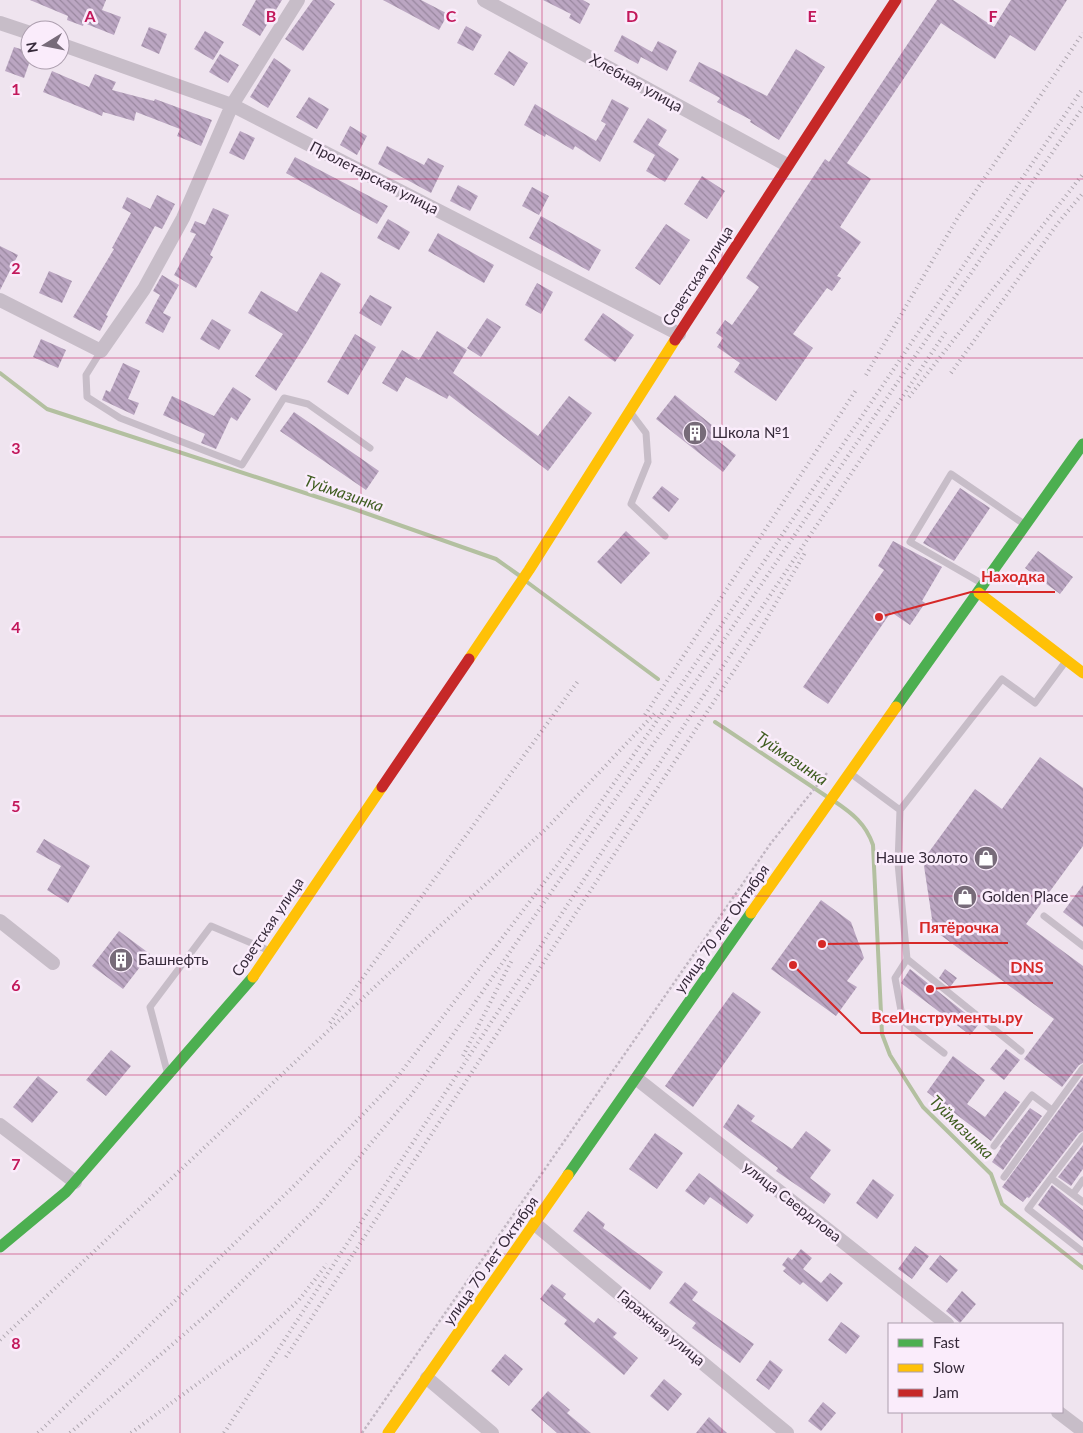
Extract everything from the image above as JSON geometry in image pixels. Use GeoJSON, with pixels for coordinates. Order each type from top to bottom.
{"type":"FeatureCollection","features":[{"type":"Feature","properties":{"kind":"street"},"geometry":{"type":"LineString","coordinates":[[0,300],[101,350],[144,289],[183,218],[232,105],[298,0]]}},
{"type":"Feature","properties":{"kind":"street","name":"Хлебная улица"},"geometry":{"type":"LineString","coordinates":[[484,0],[787,166]]}},
{"type":"Feature","properties":{"kind":"street","name":"Советская улица"},"geometry":{"type":"LineString","coordinates":[[0,1247],[66,1192],[251,980],[518,587],[629,410],[896,0]]}},
{"type":"Feature","properties":{"kind":"street"},"geometry":{"type":"LineString","coordinates":[[0,22],[20,29]]}},
{"type":"Feature","properties":{"kind":"street","name":"Пролетарская улица"},"geometry":{"type":"LineString","coordinates":[[70,48],[232,105],[679,334]]}},
{"type":"Feature","properties":{"kind":"street","name":"улица 70 лет Октября"},"geometry":{"type":"LineString","coordinates":[[388,1433],[637,1079],[816,819],[982,589],[1083,444]]}},
{"type":"Feature","properties":{"kind":"street"},"geometry":{"type":"LineString","coordinates":[[982,589],[1066,661],[1083,673]]}},
{"type":"Feature","properties":{"kind":"street"},"geometry":{"type":"LineString","coordinates":[[0,921],[54,963]]}},
{"type":"Feature","properties":{"kind":"street","name":"улица Свердлова"},"geometry":{"type":"LineString","coordinates":[[637,1079],[947,1323]]}},
{"type":"Feature","properties":{"kind":"street"},"geometry":{"type":"LineString","coordinates":[[0,1126],[75,1182]]}},
{"type":"Feature","properties":{"kind":"street","name":"Гаражная улица"},"geometry":{"type":"LineString","coordinates":[[535,1224],[787,1433]]}},
{"type":"Feature","properties":{"kind":"street"},"geometry":{"type":"LineString","coordinates":[[427,1378],[492,1433]]}},
{"type":"Feature","properties":{"kind":"street"},"geometry":{"type":"LineString","coordinates":[[1059,1413],[1083,1431]]}},
{"type":"Feature","properties":{"kind":"lane"},"geometry":{"type":"LineString","coordinates":[[101,350],[86,375],[86,397],[120,418],[242,465],[284,398],[308,404],[370,448]]}},
{"type":"Feature","properties":{"kind":"lane"},"geometry":{"type":"LineString","coordinates":[[629,410],[646,433],[648,462],[631,504],[665,536]]}},
{"type":"Feature","properties":{"kind":"lane"},"geometry":{"type":"LineString","coordinates":[[982,589],[910,542],[951,474],[1026,525]]}},
{"type":"Feature","properties":{"kind":"lane"},"geometry":{"type":"LineString","coordinates":[[944,1053],[903,1021],[895,978],[907,959],[898,862],[900,810],[1002,679],[1035,702],[1066,661]]}},
{"type":"Feature","properties":{"kind":"lane"},"geometry":{"type":"LineString","coordinates":[[850,773],[900,810]]}},
{"type":"Feature","properties":{"kind":"lane"},"geometry":{"type":"LineString","coordinates":[[1044,916],[1083,946]]}},
{"type":"Feature","properties":{"kind":"lane"},"geometry":{"type":"LineString","coordinates":[[168,1075],[150,1007],[211,926],[271,951]]}},
{"type":"Feature","properties":{"kind":"lane"},"geometry":{"type":"LineString","coordinates":[[907,959],[1021,1051]]}},
{"type":"Feature","properties":{"kind":"lane"},"geometry":{"type":"LineString","coordinates":[[1004,1176],[1083,1068]]}},
{"type":"Feature","properties":{"kind":"lane"},"geometry":{"type":"LineString","coordinates":[[994,1146],[1032,1095],[1052,1110]]}},
{"type":"Feature","properties":{"kind":"lane"},"geometry":{"type":"LineString","coordinates":[[1083,1136],[1028,1209],[1083,1252]]}},
{"type":"Feature","properties":{"kind":"lane"},"geometry":{"type":"LineString","coordinates":[[1051,1178],[1083,1202]]}},
{"type":"Feature","properties":{"kind":"lane"},"geometry":{"type":"LineString","coordinates":[[1073,1194],[1083,1180]]}},
{"type":"Feature","properties":{"kind":"path"},"geometry":{"type":"LineString","coordinates":[[362,1433],[766,852],[829,771]]}},
{"type":"Feature","properties":{"kind":"building"},"geometry":{"type":"Polygon","coordinates":[[[30,0],[106,0],[102,10],[121,17],[114,35],[84,23],[83,26],[67,20],[68,16],[30,0]]]}},
{"type":"Feature","properties":{"kind":"building"},"geometry":{"type":"Polygon","coordinates":[[[256,0],[282,0],[260,36],[242,25],[256,0]]]}},
{"type":"Feature","properties":{"kind":"building"},"geometry":{"type":"Polygon","coordinates":[[[313,0],[329,0],[335,4],[303,51],[285,39],[313,0]]]}},
{"type":"Feature","properties":{"kind":"building"},"geometry":{"type":"Polygon","coordinates":[[[383,0],[421,0],[448,14],[439,30],[383,0]]]}},
{"type":"Feature","properties":{"kind":"building"},"geometry":{"type":"Polygon","coordinates":[[[543,0],[583,0],[590,4],[580,24],[569,18],[571,14],[543,0]]]}},
{"type":"Feature","properties":{"kind":"building"},"geometry":{"type":"Polygon","coordinates":[[[937,0],[953,0],[994,27],[1011,0],[1067,0],[1035,51],[1010,35],[995,59],[941,23],[847,163],[871,179],[840,227],[861,242],[837,276],[841,278],[832,291],[827,288],[793,334],[813,348],[776,401],[734,372],[740,363],[717,347],[723,338],[716,333],[725,320],[732,325],[759,287],[746,278],[825,159],[829,162],[937,0]]]}},
{"type":"Feature","properties":{"kind":"building"},"geometry":{"type":"Polygon","coordinates":[[[466,26],[482,35],[473,51],[457,43],[466,26]]]}},
{"type":"Feature","properties":{"kind":"building"},"geometry":{"type":"Polygon","coordinates":[[[149,27],[167,34],[159,54],[141,46],[149,27]]]}},
{"type":"Feature","properties":{"kind":"building"},"geometry":{"type":"Polygon","coordinates":[[[205,31],[224,42],[213,60],[194,49],[205,31]]]}},
{"type":"Feature","properties":{"kind":"building"},"geometry":{"type":"Polygon","coordinates":[[[622,35],[652,52],[658,41],[677,51],[667,71],[641,57],[638,64],[614,51],[622,35]]]}},
{"type":"Feature","properties":{"kind":"building"},"geometry":{"type":"Polygon","coordinates":[[[14,47],[20,49],[20,70],[27,70],[24,78],[5,71],[14,47]]]}},
{"type":"Feature","properties":{"kind":"building"},"geometry":{"type":"Polygon","coordinates":[[[796,49],[825,67],[779,140],[750,122],[751,120],[717,102],[720,98],[689,81],[699,62],[767,96],[796,49]]]}},
{"type":"Feature","properties":{"kind":"building"},"geometry":{"type":"Polygon","coordinates":[[[509,51],[528,63],[514,86],[494,74],[509,51]]]}},
{"type":"Feature","properties":{"kind":"building"},"geometry":{"type":"Polygon","coordinates":[[[220,54],[239,65],[228,83],[209,72],[220,54]]]}},
{"type":"Feature","properties":{"kind":"building"},"geometry":{"type":"Polygon","coordinates":[[[274,58],[291,70],[268,108],[250,97],[274,58]]]}},
{"type":"Feature","properties":{"kind":"building"},"geometry":{"type":"Polygon","coordinates":[[[52,71],[89,87],[95,74],[116,82],[112,90],[154,101],[155,99],[212,120],[201,146],[177,136],[180,129],[136,112],[134,121],[103,112],[102,116],[43,92],[52,71]]]}},
{"type":"Feature","properties":{"kind":"building"},"geometry":{"type":"Polygon","coordinates":[[[309,97],[329,109],[317,129],[296,117],[309,97]]]}},
{"type":"Feature","properties":{"kind":"building"},"geometry":{"type":"Polygon","coordinates":[[[612,99],[629,108],[600,162],[575,146],[573,150],[546,134],[545,137],[524,125],[535,104],[596,141],[606,124],[601,121],[612,99]]]}},
{"type":"Feature","properties":{"kind":"building"},"geometry":{"type":"Polygon","coordinates":[[[648,118],[667,130],[658,145],[679,159],[665,182],[646,171],[655,155],[633,142],[648,118]]]}},
{"type":"Feature","properties":{"kind":"building"},"geometry":{"type":"Polygon","coordinates":[[[350,126],[367,136],[357,155],[340,145],[350,126]]]}},
{"type":"Feature","properties":{"kind":"building"},"geometry":{"type":"Polygon","coordinates":[[[240,131],[255,138],[244,160],[229,153],[240,131]]]}},
{"type":"Feature","properties":{"kind":"building"},"geometry":{"type":"Polygon","coordinates":[[[387,146],[424,165],[428,158],[444,166],[431,193],[378,164],[387,146]]]}},
{"type":"Feature","properties":{"kind":"building"},"geometry":{"type":"Polygon","coordinates":[[[295,157],[388,206],[377,224],[286,173],[295,157]]]}},
{"type":"Feature","properties":{"kind":"building"},"geometry":{"type":"Polygon","coordinates":[[[702,176],[725,191],[707,219],[684,204],[702,176]]]}},
{"type":"Feature","properties":{"kind":"building"},"geometry":{"type":"Polygon","coordinates":[[[458,185],[478,196],[470,211],[450,201],[458,185]]]}},
{"type":"Feature","properties":{"kind":"building"},"geometry":{"type":"Polygon","coordinates":[[[532,187],[549,196],[539,215],[522,206],[532,187]]]}},
{"type":"Feature","properties":{"kind":"building"},"geometry":{"type":"Polygon","coordinates":[[[157,195],[175,204],[162,229],[155,226],[106,315],[108,316],[100,331],[73,317],[114,249],[112,248],[131,213],[122,208],[127,197],[150,209],[157,195]]]}},
{"type":"Feature","properties":{"kind":"building"},"geometry":{"type":"Polygon","coordinates":[[[213,208],[229,215],[210,255],[213,257],[196,288],[174,275],[196,234],[190,232],[195,221],[205,225],[213,208]]]}},
{"type":"Feature","properties":{"kind":"building"},"geometry":{"type":"Polygon","coordinates":[[[541,216],[601,250],[589,271],[529,238],[541,216]]]}},
{"type":"Feature","properties":{"kind":"building"},"geometry":{"type":"Polygon","coordinates":[[[388,219],[410,232],[399,250],[377,238],[388,219]]]}},
{"type":"Feature","properties":{"kind":"building"},"geometry":{"type":"Polygon","coordinates":[[[666,224],[690,240],[660,285],[635,268],[666,224]]]}},
{"type":"Feature","properties":{"kind":"building"},"geometry":{"type":"Polygon","coordinates":[[[438,233],[494,265],[484,283],[428,251],[438,233]]]}},
{"type":"Feature","properties":{"kind":"building"},"geometry":{"type":"Polygon","coordinates":[[[0,246],[18,255],[0,290],[0,246]]]}},
{"type":"Feature","properties":{"kind":"building"},"geometry":{"type":"Polygon","coordinates":[[[49,271],[72,281],[62,303],[39,293],[49,271]]]}},
{"type":"Feature","properties":{"kind":"building"},"geometry":{"type":"Polygon","coordinates":[[[321,272],[341,284],[276,391],[255,376],[283,334],[248,313],[261,291],[297,312],[321,272]]]}},
{"type":"Feature","properties":{"kind":"building"},"geometry":{"type":"Polygon","coordinates":[[[162,275],[179,285],[163,313],[171,317],[163,333],[145,323],[160,295],[153,291],[162,275]]]}},
{"type":"Feature","properties":{"kind":"building"},"geometry":{"type":"Polygon","coordinates":[[[537,283],[553,292],[541,314],[525,305],[537,283]]]}},
{"type":"Feature","properties":{"kind":"building"},"geometry":{"type":"Polygon","coordinates":[[[370,295],[392,307],[381,326],[359,313],[370,295]]]}},
{"type":"Feature","properties":{"kind":"building"},"geometry":{"type":"Polygon","coordinates":[[[603,313],[634,335],[615,362],[584,340],[603,313]]]}},
{"type":"Feature","properties":{"kind":"building"},"geometry":{"type":"Polygon","coordinates":[[[487,318],[501,327],[481,357],[467,348],[487,318]]]}},
{"type":"Feature","properties":{"kind":"building"},"geometry":{"type":"Polygon","coordinates":[[[212,319],[231,330],[219,350],[200,339],[212,319]]]}},
{"type":"Feature","properties":{"kind":"building"},"geometry":{"type":"Polygon","coordinates":[[[437,331],[467,350],[453,373],[538,436],[569,396],[592,413],[548,471],[449,395],[447,399],[406,377],[397,392],[382,383],[402,350],[419,360],[437,331]]]}},
{"type":"Feature","properties":{"kind":"building"},"geometry":{"type":"Polygon","coordinates":[[[355,334],[376,347],[348,395],[327,382],[355,334]]]}},
{"type":"Feature","properties":{"kind":"building"},"geometry":{"type":"Polygon","coordinates":[[[41,339],[66,350],[58,368],[33,357],[41,339]]]}},
{"type":"Feature","properties":{"kind":"building"},"geometry":{"type":"Polygon","coordinates":[[[123,363],[140,371],[128,399],[139,403],[134,415],[102,400],[106,390],[110,392],[123,363]]]}},
{"type":"Feature","properties":{"kind":"building"},"geometry":{"type":"Polygon","coordinates":[[[233,387],[251,399],[237,421],[231,417],[216,449],[201,443],[205,434],[163,415],[172,396],[214,416],[233,387]]]}},
{"type":"Feature","properties":{"kind":"building","name":"Школа №1"},"geometry":{"type":"Polygon","coordinates":[[[675,395],[718,430],[713,437],[736,455],[723,472],[656,419],[675,395]]]}},
{"type":"Feature","properties":{"kind":"building"},"geometry":{"type":"Polygon","coordinates":[[[294,412],[379,471],[366,490],[280,431],[294,412]]]}},
{"type":"Feature","properties":{"kind":"building"},"geometry":{"type":"Polygon","coordinates":[[[662,486],[679,499],[669,512],[652,498],[662,486]]]}},
{"type":"Feature","properties":{"kind":"building"},"geometry":{"type":"Polygon","coordinates":[[[960,488],[990,508],[954,561],[923,543],[960,488]]]}},
{"type":"Feature","properties":{"kind":"building"},"geometry":{"type":"Polygon","coordinates":[[[626,531],[650,553],[621,584],[597,562],[626,531]]]}},
{"type":"Feature","properties":{"kind":"building"},"geometry":{"type":"Polygon","coordinates":[[[893,541],[942,567],[922,601],[925,603],[910,625],[891,612],[828,704],[803,687],[884,570],[878,566],[893,541]]]}},
{"type":"Feature","properties":{"kind":"building"},"geometry":{"type":"Polygon","coordinates":[[[1038,551],[1073,577],[1060,594],[1025,568],[1038,551]]]}},
{"type":"Feature","properties":{"kind":"building"},"geometry":{"type":"Polygon","coordinates":[[[1040,757],[1083,788],[1083,846],[1026,924],[1083,966],[1083,1063],[1079,1065],[1062,1087],[1024,1059],[1054,1019],[927,925],[932,919],[924,866],[929,858],[926,856],[975,789],[1002,809],[1040,757]]]}},
{"type":"Feature","properties":{"kind":"building"},"geometry":{"type":"Polygon","coordinates":[[[44,839],[90,866],[68,903],[47,890],[61,866],[36,852],[44,839]]]}},
{"type":"Feature","properties":{"kind":"building"},"geometry":{"type":"Polygon","coordinates":[[[1083,885],[1083,927],[1063,912],[1083,885]]]}},
{"type":"Feature","properties":{"kind":"building"},"geometry":{"type":"Polygon","coordinates":[[[821,900],[851,922],[864,958],[847,981],[857,987],[836,1016],[771,969],[821,900]]]}},
{"type":"Feature","properties":{"kind":"building","name":"Башнефть"},"geometry":{"type":"Polygon","coordinates":[[[119,931],[150,954],[123,989],[92,966],[119,931]]]}},
{"type":"Feature","properties":{"kind":"building"},"geometry":{"type":"Polygon","coordinates":[[[910,969],[979,1024],[970,1035],[901,983],[910,969]]]}},
{"type":"Feature","properties":{"kind":"building"},"geometry":{"type":"Polygon","coordinates":[[[945,969],[957,978],[950,987],[939,978],[945,969]]]}},
{"type":"Feature","properties":{"kind":"building"},"geometry":{"type":"Polygon","coordinates":[[[733,992],[761,1012],[693,1107],[665,1086],[733,992]]]}},
{"type":"Feature","properties":{"kind":"building"},"geometry":{"type":"Polygon","coordinates":[[[1006,1049],[1020,1060],[1004,1080],[990,1069],[1006,1049]]]}},
{"type":"Feature","properties":{"kind":"building"},"geometry":{"type":"Polygon","coordinates":[[[111,1050],[131,1066],[106,1096],[86,1080],[111,1050]]]}},
{"type":"Feature","properties":{"kind":"building"},"geometry":{"type":"Polygon","coordinates":[[[953,1056],[985,1080],[967,1104],[985,1117],[1005,1091],[1020,1102],[991,1141],[927,1092],[953,1056]]]}},
{"type":"Feature","properties":{"kind":"building"},"geometry":{"type":"Polygon","coordinates":[[[38,1076],[58,1092],[32,1123],[13,1107],[38,1076]]]}},
{"type":"Feature","properties":{"kind":"building"},"geometry":{"type":"Polygon","coordinates":[[[1083,1077],[1083,1131],[1079,1133],[1029,1198],[1027,1197],[1023,1202],[1002,1187],[1083,1077]]]}},
{"type":"Feature","properties":{"kind":"building"},"geometry":{"type":"Polygon","coordinates":[[[738,1104],[755,1116],[751,1121],[792,1149],[806,1131],[831,1150],[810,1178],[831,1194],[824,1204],[776,1171],[778,1168],[723,1127],[738,1104]]]}},
{"type":"Feature","properties":{"kind":"building"},"geometry":{"type":"Polygon","coordinates":[[[1030,1108],[1042,1116],[1003,1170],[992,1162],[1000,1147],[1030,1108]]]}},
{"type":"Feature","properties":{"kind":"building"},"geometry":{"type":"Polygon","coordinates":[[[655,1133],[683,1153],[657,1189],[629,1169],[655,1133]]]}},
{"type":"Feature","properties":{"kind":"building"},"geometry":{"type":"Polygon","coordinates":[[[1083,1145],[1083,1169],[1071,1186],[1058,1177],[1083,1145]]]}},
{"type":"Feature","properties":{"kind":"building"},"geometry":{"type":"Polygon","coordinates":[[[699,1173],[754,1215],[747,1224],[710,1197],[704,1205],[685,1191],[699,1173]]]}},
{"type":"Feature","properties":{"kind":"building"},"geometry":{"type":"Polygon","coordinates":[[[873,1179],[894,1195],[877,1219],[856,1203],[873,1179]]]}},
{"type":"Feature","properties":{"kind":"building"},"geometry":{"type":"Polygon","coordinates":[[[1052,1185],[1083,1210],[1083,1241],[1038,1205],[1052,1185]]]}},
{"type":"Feature","properties":{"kind":"building"},"geometry":{"type":"Polygon","coordinates":[[[588,1211],[605,1224],[603,1228],[663,1272],[650,1290],[573,1231],[588,1211]]]}},
{"type":"Feature","properties":{"kind":"building"},"geometry":{"type":"Polygon","coordinates":[[[915,1246],[929,1256],[912,1279],[898,1269],[915,1246]]]}},
{"type":"Feature","properties":{"kind":"building"},"geometry":{"type":"Polygon","coordinates":[[[801,1249],[812,1258],[803,1269],[821,1283],[830,1273],[843,1283],[827,1302],[803,1282],[800,1285],[783,1271],[786,1268],[782,1265],[788,1257],[792,1260],[801,1249]]]}},
{"type":"Feature","properties":{"kind":"building"},"geometry":{"type":"Polygon","coordinates":[[[940,1255],[958,1270],[947,1283],[929,1269],[940,1255]]]}},
{"type":"Feature","properties":{"kind":"building"},"geometry":{"type":"Polygon","coordinates":[[[685,1282],[698,1292],[692,1300],[754,1344],[740,1363],[692,1328],[696,1323],[669,1303],[685,1282]]]}},
{"type":"Feature","properties":{"kind":"building"},"geometry":{"type":"Polygon","coordinates":[[[552,1284],[566,1294],[563,1298],[594,1323],[598,1318],[617,1333],[613,1337],[638,1358],[624,1375],[564,1324],[567,1320],[540,1299],[552,1284]]]}},
{"type":"Feature","properties":{"kind":"building"},"geometry":{"type":"Polygon","coordinates":[[[962,1291],[976,1304],[960,1323],[946,1311],[962,1291]]]}},
{"type":"Feature","properties":{"kind":"building"},"geometry":{"type":"Polygon","coordinates":[[[841,1322],[860,1336],[846,1354],[828,1340],[841,1322]]]}},
{"type":"Feature","properties":{"kind":"building"},"geometry":{"type":"Polygon","coordinates":[[[505,1354],[523,1369],[509,1386],[491,1371],[505,1354]]]}},
{"type":"Feature","properties":{"kind":"building"},"geometry":{"type":"Polygon","coordinates":[[[770,1360],[783,1370],[769,1390],[756,1380],[770,1360]]]}},
{"type":"Feature","properties":{"kind":"building"},"geometry":{"type":"Polygon","coordinates":[[[664,1379],[682,1394],[668,1411],[650,1396],[664,1379]]]}},
{"type":"Feature","properties":{"kind":"building"},"geometry":{"type":"Polygon","coordinates":[[[548,1391],[570,1410],[567,1413],[591,1433],[557,1433],[531,1410],[548,1391]]]}},
{"type":"Feature","properties":{"kind":"building"},"geometry":{"type":"Polygon","coordinates":[[[823,1402],[836,1413],[821,1431],[808,1421],[823,1402]]]}},
{"type":"Feature","properties":{"kind":"building"},"geometry":{"type":"Polygon","coordinates":[[[709,1417],[727,1433],[696,1433],[709,1417]]]}},
{"type":"Feature","properties":{"kind":"waterway","name":"Туймазинка"},"geometry":{"type":"LineString","coordinates":[[0,373],[47,409],[354,509],[496,559],[520,576]]}},
{"type":"Feature","properties":{"kind":"waterway","name":"Туймазинка"},"geometry":{"type":"LineString","coordinates":[[527,582],[658,679]]}},
{"type":"Feature","properties":{"kind":"waterway","name":"Туймазинка"},"geometry":{"type":"LineString","coordinates":[[715,722],[826,796]]}},
{"type":"Feature","properties":{"kind":"waterway","name":"Туймазинка"},"geometry":{"type":"LineString","coordinates":[[834,801],[858,820],[873,845],[882,1034],[890,1055],[923,1107],[991,1174],[1002,1204],[1083,1268]]}},
{"type":"Feature","properties":{"kind":"railway"},"geometry":{"type":"LineString","coordinates":[[866,375],[958,217],[1083,33]]}},
{"type":"Feature","properties":{"kind":"railway"},"geometry":{"type":"LineString","coordinates":[[38,1433],[296,1184],[393,1083],[558,864],[650,731],[1083,88]]}},
{"type":"Feature","properties":{"kind":"railway"},"geometry":{"type":"LineString","coordinates":[[70,1433],[219,1304],[317,1208],[412,1094],[672,717],[1083,107]]}},
{"type":"Feature","properties":{"kind":"railway"},"geometry":{"type":"LineString","coordinates":[[909,397],[1083,174]]}},
{"type":"Feature","properties":{"kind":"railway"},"geometry":{"type":"LineString","coordinates":[[951,373],[1058,223],[1083,193]]}},
{"type":"Feature","properties":{"kind":"railway"},"geometry":{"type":"LineString","coordinates":[[224,1433],[717,675],[947,330]]}},
{"type":"Feature","properties":{"kind":"railway"},"geometry":{"type":"LineString","coordinates":[[645,715],[856,390]]}},
{"type":"Feature","properties":{"kind":"railway"},"geometry":{"type":"LineString","coordinates":[[286,1357],[758,634],[806,551]]}},
{"type":"Feature","properties":{"kind":"railway"},"geometry":{"type":"LineString","coordinates":[[330,1023],[578,681]]}},
{"type":"Feature","properties":{"kind":"railway"},"geometry":{"type":"LineString","coordinates":[[0,1340],[415,949],[547,828],[656,712]]}},
{"type":"Feature","properties":{"kind":"railway"},"geometry":{"type":"LineString","coordinates":[[463,1056],[513,958]]}},
{"type":"Feature","properties":{"kind":"railway"},"geometry":{"type":"LineString","coordinates":[[131,1433],[255,1341],[299,1300],[327,1264]]}},
{"type":"Feature","properties":{"kind":"traffic: fast"},"geometry":{"type":"LineString","coordinates":[[896,707],[1083,444]]}},
{"type":"Feature","properties":{"kind":"traffic: fast"},"geometry":{"type":"LineString","coordinates":[[568,1175],[751,913]]}},
{"type":"Feature","properties":{"kind":"traffic: fast"},"geometry":{"type":"LineString","coordinates":[[0,1247],[66,1192],[253,977]]}},
{"type":"Feature","properties":{"kind":"traffic: slow"},"geometry":{"type":"LineString","coordinates":[[469,659],[529,570],[675,340]]}},
{"type":"Feature","properties":{"kind":"traffic: slow"},"geometry":{"type":"LineString","coordinates":[[979,593],[1083,673]]}},
{"type":"Feature","properties":{"kind":"traffic: slow"},"geometry":{"type":"LineString","coordinates":[[751,913],[896,707]]}},
{"type":"Feature","properties":{"kind":"traffic: slow"},"geometry":{"type":"LineString","coordinates":[[253,977],[382,787]]}},
{"type":"Feature","properties":{"kind":"traffic: slow"},"geometry":{"type":"LineString","coordinates":[[388,1433],[568,1175]]}},
{"type":"Feature","properties":{"kind":"traffic: jam"},"geometry":{"type":"LineString","coordinates":[[675,340],[896,0]]}},
{"type":"Feature","properties":{"kind":"traffic: jam"},"geometry":{"type":"LineString","coordinates":[[382,787],[469,659]]}},
{"type":"Feature","properties":{"kind":"place","name":"Школа №1"},"geometry":{"type":"Point","coordinates":[695,433]}},
{"type":"Feature","properties":{"kind":"place","name":"Находка"},"geometry":{"type":"Point","coordinates":[879,617]}},
{"type":"Feature","properties":{"kind":"place","name":"Наше Золото"},"geometry":{"type":"Point","coordinates":[986,858]}},
{"type":"Feature","properties":{"kind":"place","name":"Golden Place"},"geometry":{"type":"Point","coordinates":[965,897]}},
{"type":"Feature","properties":{"kind":"place","name":"Пятёрочка"},"geometry":{"type":"Point","coordinates":[822,944]}},
{"type":"Feature","properties":{"kind":"place","name":"Башнефть"},"geometry":{"type":"Point","coordinates":[121,960]}},
{"type":"Feature","properties":{"kind":"place","name":"ВсеИнструменты.ру"},"geometry":{"type":"Point","coordinates":[793,965]}},
{"type":"Feature","properties":{"kind":"place","name":"DNS"},"geometry":{"type":"Point","coordinates":[930,989]}}]}
